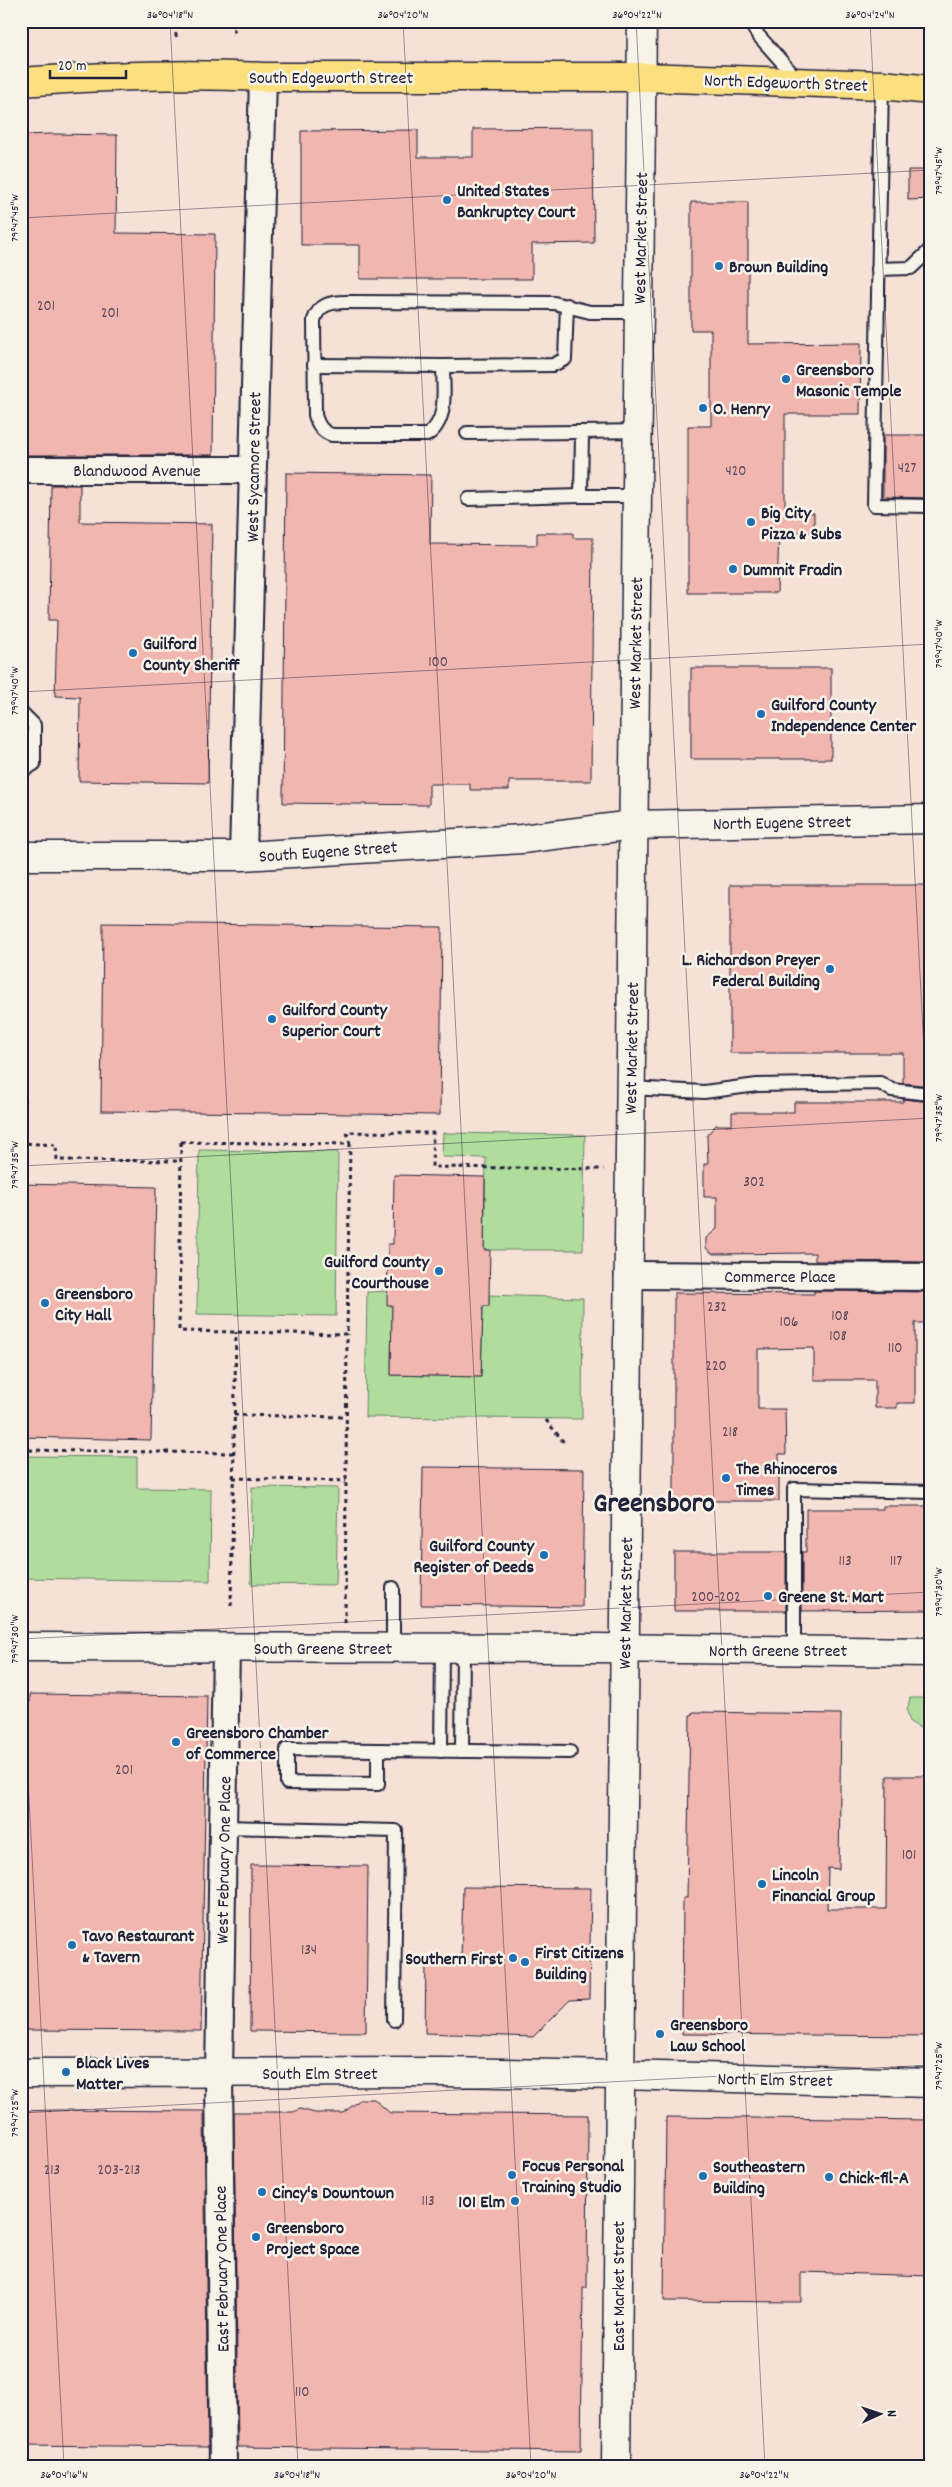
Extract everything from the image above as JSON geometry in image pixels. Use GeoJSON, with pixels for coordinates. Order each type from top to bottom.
{"type":"FeatureCollection","features":[{"type":"Feature","properties":{"kind":"main road","name":"West Market Street"},"geometry":{"type":"LineString","coordinates":[[619,2076],[642,21]]}},
{"type":"Feature","properties":{"kind":"main road","name":"South Edgeworth Street"},"geometry":{"type":"LineString","coordinates":[[21,82],[74,78],[212,75],[263,77],[642,77]]}},
{"type":"Feature","properties":{"kind":"main road","name":"North Edgeworth Street"},"geometry":{"type":"LineString","coordinates":[[642,77],[882,85],[931,90]]}},
{"type":"Feature","properties":{"kind":"main road","name":"North Eugene Street"},"geometry":{"type":"LineString","coordinates":[[633,825],[931,819]]}},
{"type":"Feature","properties":{"kind":"main road","name":"South Eugene Street"},"geometry":{"type":"LineString","coordinates":[[21,856],[243,856],[522,839],[633,825]]}},
{"type":"Feature","properties":{"kind":"main road","name":"South Greene Street"},"geometry":{"type":"LineString","coordinates":[[21,1647],[624,1648]]}},
{"type":"Feature","properties":{"kind":"main road","name":"North Greene Street"},"geometry":{"type":"LineString","coordinates":[[624,1648],[931,1652]]}},
{"type":"Feature","properties":{"kind":"main road","name":"South Elm Street"},"geometry":{"type":"LineString","coordinates":[[21,2073],[442,2072],[619,2076]]}},
{"type":"Feature","properties":{"kind":"main road","name":"North Elm Street"},"geometry":{"type":"LineString","coordinates":[[619,2076],[931,2083]]}},
{"type":"Feature","properties":{"kind":"main road","name":"East Market Street"},"geometry":{"type":"LineString","coordinates":[[616,2466],[619,2076]]}},
{"type":"Feature","properties":{"kind":"street","name":"West Sycamore Street"},"geometry":{"type":"LineString","coordinates":[[243,856],[263,77]]}},
{"type":"Feature","properties":{"kind":"street","name":"Blandwood Avenue"},"geometry":{"type":"LineString","coordinates":[[21,470],[252,470]]}},
{"type":"Feature","properties":{"kind":"street","name":"Commerce Place"},"geometry":{"type":"LineString","coordinates":[[628,1276],[931,1276]]}},
{"type":"Feature","properties":{"kind":"street","name":"West February One Place"},"geometry":{"type":"LineString","coordinates":[[219,2073],[226,1648]]}},
{"type":"Feature","properties":{"kind":"street","name":"East February One Place"},"geometry":{"type":"LineString","coordinates":[[219,2073],[223,2466]]}},
{"type":"Feature","properties":{"kind":"lane"},"geometry":{"type":"LineString","coordinates":[[749,21],[758,35],[800,82]]}},
{"type":"Feature","properties":{"kind":"lane"},"geometry":{"type":"LineString","coordinates":[[882,85],[874,505],[931,506]]}},
{"type":"Feature","properties":{"kind":"lane"},"geometry":{"type":"LineString","coordinates":[[878,269],[911,268],[931,249]]}},
{"type":"Feature","properties":{"kind":"lane"},"geometry":{"type":"LineString","coordinates":[[443,366],[443,410],[435,430],[421,436],[340,436],[325,433],[317,423],[314,365],[316,314],[326,304],[346,302],[561,304],[590,312],[639,312]]}},
{"type":"Feature","properties":{"kind":"lane"},"geometry":{"type":"LineString","coordinates":[[314,365],[553,365],[565,360],[561,304]]}},
{"type":"Feature","properties":{"kind":"lane"},"geometry":{"type":"LineString","coordinates":[[467,433],[637,431]]}},
{"type":"Feature","properties":{"kind":"lane"},"geometry":{"type":"LineString","coordinates":[[581,496],[582,432]]}},
{"type":"Feature","properties":{"kind":"lane"},"geometry":{"type":"LineString","coordinates":[[468,499],[637,496]]}},
{"type":"Feature","properties":{"kind":"lane"},"geometry":{"type":"LineString","coordinates":[[21,712],[34,725],[34,764],[21,772]]}},
{"type":"Feature","properties":{"kind":"lane"},"geometry":{"type":"LineString","coordinates":[[630,1088],[704,1092],[757,1085],[880,1084],[892,1090],[931,1094]]}},
{"type":"Feature","properties":{"kind":"lane"},"geometry":{"type":"LineString","coordinates":[[794,1650],[794,1488],[931,1492]]}},
{"type":"Feature","properties":{"kind":"lane"},"geometry":{"type":"LineString","coordinates":[[393,1588],[393,1648]]}},
{"type":"Feature","properties":{"kind":"lane"},"geometry":{"type":"LineString","coordinates":[[441,1751],[452,1648]]}},
{"type":"Feature","properties":{"kind":"lane"},"geometry":{"type":"LineString","coordinates":[[452,1648],[462,1751]]}},
{"type":"Feature","properties":{"kind":"lane"},"geometry":{"type":"LineString","coordinates":[[378,1750],[378,1784],[287,1782],[287,1749],[570,1752]]}},
{"type":"Feature","properties":{"kind":"lane"},"geometry":{"type":"LineString","coordinates":[[224,1827],[396,1831],[394,2020]]}},
{"type":"Feature","properties":{"kind":"path"},"geometry":{"type":"LineString","coordinates":[[176,21],[176,37]]}},
{"type":"Feature","properties":{"kind":"path"},"geometry":{"type":"LineString","coordinates":[[231,21],[236,36]]}},
{"type":"Feature","properties":{"kind":"path"},"geometry":{"type":"LineString","coordinates":[[24,1099],[23,1143],[56,1145],[57,1160],[181,1161]]}},
{"type":"Feature","properties":{"kind":"path"},"geometry":{"type":"LineString","coordinates":[[345,1648],[350,1144],[347,1132],[432,1132],[432,1167],[630,1170]]}},
{"type":"Feature","properties":{"kind":"path"},"geometry":{"type":"LineString","coordinates":[[347,1334],[179,1331],[181,1142],[350,1144]]}},
{"type":"Feature","properties":{"kind":"path"},"geometry":{"type":"LineString","coordinates":[[231,1606],[236,1332]]}},
{"type":"Feature","properties":{"kind":"path"},"geometry":{"type":"LineString","coordinates":[[234,1415],[346,1417]]}},
{"type":"Feature","properties":{"kind":"path"},"geometry":{"type":"LineString","coordinates":[[546,1420],[566,1445]]}},
{"type":"Feature","properties":{"kind":"path"},"geometry":{"type":"LineString","coordinates":[[21,1450],[233,1453]]}},
{"type":"Feature","properties":{"kind":"path"},"geometry":{"type":"LineString","coordinates":[[233,1478],[346,1481]]}},
{"type":"Feature","properties":{"kind":"green space"},"geometry":{"type":"Polygon","coordinates":[[[443,1133],[585,1135],[583,1250],[484,1250],[486,1158],[442,1157],[443,1133]]]}},
{"type":"Feature","properties":{"kind":"green space"},"geometry":{"type":"Polygon","coordinates":[[[199,1150],[338,1152],[336,1316],[197,1314],[199,1150]]]}},
{"type":"Feature","properties":{"kind":"green space"},"geometry":{"type":"Polygon","coordinates":[[[388,1291],[392,1305],[391,1375],[481,1377],[483,1306],[489,1306],[489,1295],[583,1298],[582,1419],[365,1417],[367,1292],[388,1291]]]}},
{"type":"Feature","properties":{"kind":"green space"},"geometry":{"type":"Polygon","coordinates":[[[21,1456],[137,1457],[137,1488],[211,1489],[210,1581],[21,1578],[21,1456]]]}},
{"type":"Feature","properties":{"kind":"green space"},"geometry":{"type":"Polygon","coordinates":[[[252,1487],[338,1488],[336,1585],[251,1584],[252,1487]]]}},
{"type":"Feature","properties":{"kind":"green space"},"geometry":{"type":"Polygon","coordinates":[[[910,1698],[931,1698],[931,1728],[920,1728],[910,1722],[907,1711],[910,1698]]]}},
{"type":"Feature","properties":{"kind":"building","name":"United States Bankruptcy Court"},"geometry":{"type":"Polygon","coordinates":[[[593,128],[594,243],[532,244],[532,279],[360,279],[360,245],[301,245],[301,131],[418,130],[418,157],[473,157],[473,129],[593,128]]]}},
{"type":"Feature","properties":{"kind":"building"},"geometry":{"type":"Polygon","coordinates":[[[21,135],[117,135],[116,233],[215,234],[213,455],[21,455],[21,135]]]}},
{"type":"Feature","properties":{"kind":"building"},"geometry":{"type":"Polygon","coordinates":[[[908,170],[931,170],[931,199],[908,200],[908,170]]]}},
{"type":"Feature","properties":{"kind":"building"},"geometry":{"type":"Polygon","coordinates":[[[691,202],[748,202],[748,344],[861,343],[860,414],[785,414],[785,513],[814,513],[814,532],[779,532],[777,593],[688,593],[688,426],[711,426],[711,330],[691,330],[691,202]]]}},
{"type":"Feature","properties":{"kind":"building"},"geometry":{"type":"Polygon","coordinates":[[[883,435],[931,435],[931,498],[883,497],[883,435]]]}},
{"type":"Feature","properties":{"kind":"building"},"geometry":{"type":"Polygon","coordinates":[[[286,473],[431,475],[430,544],[537,545],[537,533],[573,533],[573,538],[593,538],[591,781],[509,781],[509,790],[470,790],[470,784],[429,784],[429,805],[283,803],[286,473]]]}},
{"type":"Feature","properties":{"kind":"building","name":"Guilford County Sheriff"},"geometry":{"type":"Polygon","coordinates":[[[51,485],[80,485],[80,522],[212,524],[208,783],[79,781],[80,697],[55,696],[57,620],[49,620],[51,485]]]}},
{"type":"Feature","properties":{"kind":"building","name":"Guilford County Independence Center"},"geometry":{"type":"Polygon","coordinates":[[[691,668],[831,668],[831,759],[691,759],[691,668]]]}},
{"type":"Feature","properties":{"kind":"building","name":"L. Richardson Preyer Federal Building"},"geometry":{"type":"Polygon","coordinates":[[[730,885],[931,885],[931,1086],[903,1083],[903,1053],[730,1053],[730,885]]]}},
{"type":"Feature","properties":{"kind":"building","name":"Guilford County Superior Court"},"geometry":{"type":"Polygon","coordinates":[[[103,923],[442,927],[440,1115],[101,1111],[103,923]]]}},
{"type":"Feature","properties":{"kind":"building"},"geometry":{"type":"Polygon","coordinates":[[[903,1099],[931,1102],[931,1262],[815,1261],[815,1253],[713,1254],[706,1248],[706,1238],[717,1229],[717,1197],[704,1197],[704,1164],[708,1164],[707,1135],[716,1125],[732,1125],[732,1112],[794,1112],[794,1102],[903,1102],[903,1099]]]}},
{"type":"Feature","properties":{"kind":"building","name":"Guilford County Courthouse"},"geometry":{"type":"Polygon","coordinates":[[[394,1175],[485,1177],[484,1250],[490,1250],[489,1306],[483,1306],[481,1377],[391,1375],[392,1305],[387,1305],[388,1244],[393,1244],[394,1175]]]}},
{"type":"Feature","properties":{"kind":"building"},"geometry":{"type":"Polygon","coordinates":[[[21,1184],[156,1187],[151,1440],[21,1437],[21,1184]]]}},
{"type":"Feature","properties":{"kind":"building"},"geometry":{"type":"Polygon","coordinates":[[[814,1291],[931,1292],[931,1323],[915,1323],[915,1403],[897,1403],[897,1408],[875,1408],[875,1380],[814,1380],[814,1348],[758,1349],[758,1409],[785,1409],[786,1454],[779,1454],[779,1501],[674,1501],[674,1293],[814,1294],[814,1291]]]}},
{"type":"Feature","properties":{"kind":"building"},"geometry":{"type":"Polygon","coordinates":[[[423,1467],[584,1469],[582,1607],[421,1605],[423,1467]]]}},
{"type":"Feature","properties":{"kind":"building"},"geometry":{"type":"Polygon","coordinates":[[[883,1506],[931,1506],[931,1610],[802,1611],[802,1552],[806,1552],[806,1509],[883,1509],[883,1506]]]}},
{"type":"Feature","properties":{"kind":"building"},"geometry":{"type":"Polygon","coordinates":[[[674,1552],[786,1552],[786,1611],[674,1611],[674,1552]]]}},
{"type":"Feature","properties":{"kind":"building"},"geometry":{"type":"Polygon","coordinates":[[[30,1694],[207,1696],[201,2031],[21,2030],[21,1702],[30,1702],[30,1694]]]}},
{"type":"Feature","properties":{"kind":"building","name":"Lincoln Financial Group"},"geometry":{"type":"Polygon","coordinates":[[[693,1712],[841,1714],[839,1869],[828,1868],[827,1909],[886,1909],[887,1776],[931,1776],[931,2036],[682,2034],[683,1898],[687,1898],[690,1715],[693,1712]]]}},
{"type":"Feature","properties":{"kind":"building"},"geometry":{"type":"Polygon","coordinates":[[[251,1865],[368,1866],[366,2032],[250,2031],[251,1865]]]}},
{"type":"Feature","properties":{"kind":"building","name":"First Citizens Building"},"geometry":{"type":"Polygon","coordinates":[[[463,1887],[591,1888],[589,1999],[570,2000],[533,2037],[425,2033],[426,1961],[461,1962],[463,1887]]]}},
{"type":"Feature","properties":{"kind":"building"},"geometry":{"type":"Polygon","coordinates":[[[361,2099],[374,2099],[390,2113],[588,2115],[587,2288],[583,2288],[581,2451],[238,2447],[234,2112],[293,2112],[300,2109],[315,2113],[343,2113],[361,2099]]]}},
{"type":"Feature","properties":{"kind":"building"},"geometry":{"type":"Polygon","coordinates":[[[21,2111],[204,2111],[208,2447],[21,2445],[21,2111]]]}},
{"type":"Feature","properties":{"kind":"building"},"geometry":{"type":"Polygon","coordinates":[[[666,2117],[931,2120],[931,2276],[801,2272],[801,2302],[664,2301],[666,2117]]]}},
{"type":"Feature","properties":{"kind":"place","name":"United States Bankruptcy Court"},"geometry":{"type":"Point","coordinates":[447,200]}},
{"type":"Feature","properties":{"kind":"place","name":"Brown Building"},"geometry":{"type":"Point","coordinates":[719,266]}},
{"type":"Feature","properties":{"kind":"place","name":"Greensboro Masonic Temple"},"geometry":{"type":"Point","coordinates":[786,379]}},
{"type":"Feature","properties":{"kind":"place","name":"O. Henry"},"geometry":{"type":"Point","coordinates":[703,408]}},
{"type":"Feature","properties":{"kind":"place","name":"Big City Pizza & Subs"},"geometry":{"type":"Point","coordinates":[751,522]}},
{"type":"Feature","properties":{"kind":"place","name":"Dummit Fradin"},"geometry":{"type":"Point","coordinates":[733,569]}},
{"type":"Feature","properties":{"kind":"place","name":"Guilford County Sheriff"},"geometry":{"type":"Point","coordinates":[133,653]}},
{"type":"Feature","properties":{"kind":"place","name":"Guilford County Independence Center"},"geometry":{"type":"Point","coordinates":[761,714]}},
{"type":"Feature","properties":{"kind":"place","name":"L. Richardson Preyer Federal Building"},"geometry":{"type":"Point","coordinates":[830,969]}},
{"type":"Feature","properties":{"kind":"place","name":"Guilford County Superior Court"},"geometry":{"type":"Point","coordinates":[272,1019]}},
{"type":"Feature","properties":{"kind":"place","name":"Guilford County Courthouse"},"geometry":{"type":"Point","coordinates":[439,1271]}},
{"type":"Feature","properties":{"kind":"place","name":"Greensboro City Hall"},"geometry":{"type":"Point","coordinates":[45,1303]}},
{"type":"Feature","properties":{"kind":"place","name":"The Rhinoceros Times"},"geometry":{"type":"Point","coordinates":[726,1478]}},
{"type":"Feature","properties":{"kind":"place","name":"Guilford County Register of Deeds"},"geometry":{"type":"Point","coordinates":[544,1555]}},
{"type":"Feature","properties":{"kind":"place","name":"Greene St. Mart"},"geometry":{"type":"Point","coordinates":[768,1596]}},
{"type":"Feature","properties":{"kind":"place","name":"Greensboro Chamber of Commerce"},"geometry":{"type":"Point","coordinates":[176,1742]}},
{"type":"Feature","properties":{"kind":"place","name":"Lincoln Financial Group"},"geometry":{"type":"Point","coordinates":[762,1884]}},
{"type":"Feature","properties":{"kind":"place","name":"Tavo Restaurant & Tavern"},"geometry":{"type":"Point","coordinates":[72,1945]}},
{"type":"Feature","properties":{"kind":"place","name":"Southern First"},"geometry":{"type":"Point","coordinates":[513,1958]}},
{"type":"Feature","properties":{"kind":"place","name":"First Citizens Building"},"geometry":{"type":"Point","coordinates":[525,1962]}},
{"type":"Feature","properties":{"kind":"place","name":"Greensboro Law School"},"geometry":{"type":"Point","coordinates":[660,2034]}},
{"type":"Feature","properties":{"kind":"place","name":"Black Lives Matter"},"geometry":{"type":"Point","coordinates":[66,2072]}},
{"type":"Feature","properties":{"kind":"place","name":"Focus Personal Training Studio"},"geometry":{"type":"Point","coordinates":[512,2175]}},
{"type":"Feature","properties":{"kind":"place","name":"Southeastern Building"},"geometry":{"type":"Point","coordinates":[703,2176]}},
{"type":"Feature","properties":{"kind":"place","name":"Chick-fil-A"},"geometry":{"type":"Point","coordinates":[829,2177]}},
{"type":"Feature","properties":{"kind":"place","name":"Cincy's Downtown"},"geometry":{"type":"Point","coordinates":[262,2192]}},
{"type":"Feature","properties":{"kind":"place","name":"101 Elm"},"geometry":{"type":"Point","coordinates":[515,2201]}},
{"type":"Feature","properties":{"kind":"place","name":"Greensboro Project Space"},"geometry":{"type":"Point","coordinates":[256,2237]}},
{"type":"Feature","properties":{"kind":"district","name":"Greensboro"},"geometry":{"type":"Point","coordinates":[654,1501]}}]}
